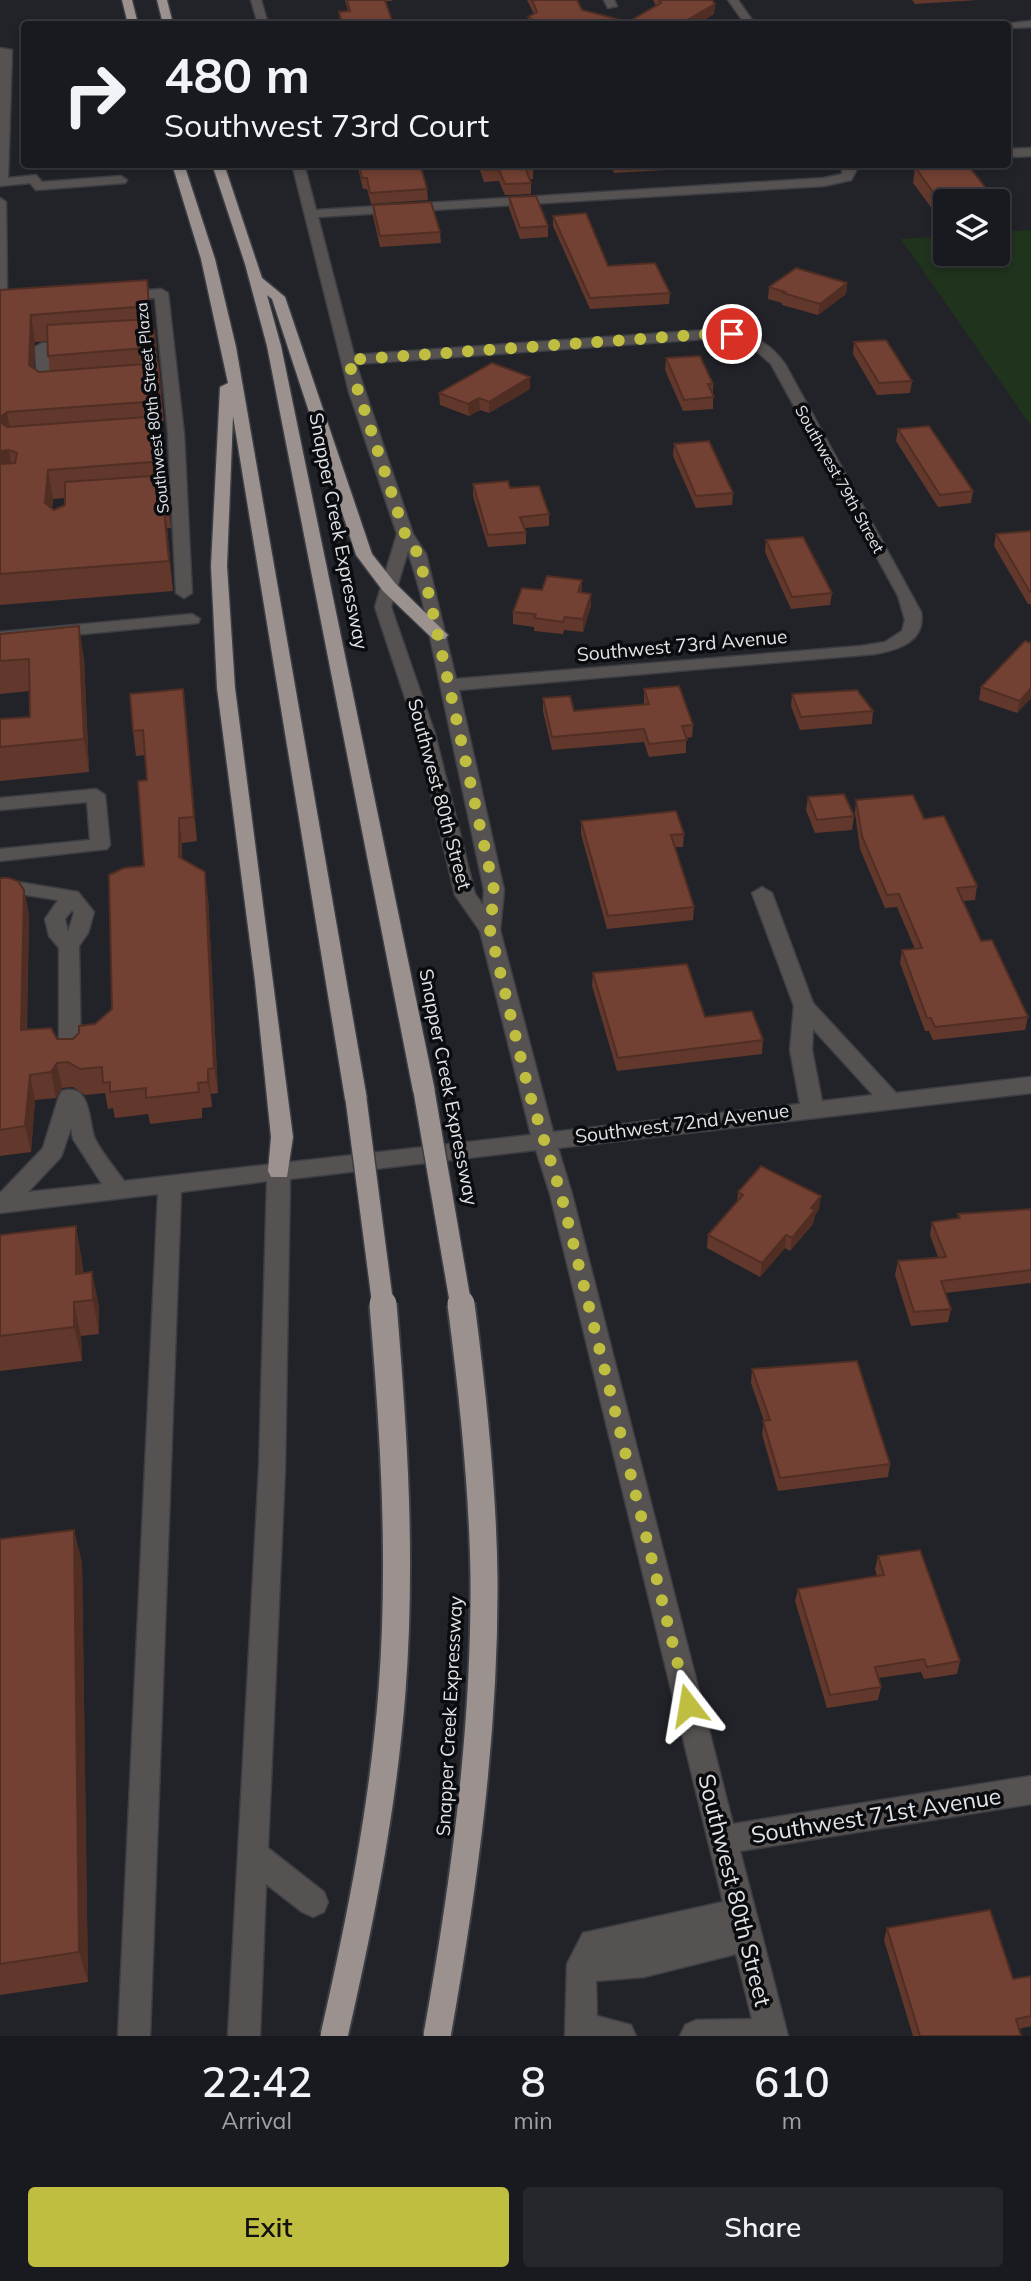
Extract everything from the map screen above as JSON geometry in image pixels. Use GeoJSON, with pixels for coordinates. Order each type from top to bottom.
{"type":"FeatureCollection","features":[{"type":"Feature","properties":{"kind":"highway"},"geometry":{"type":"LineString","coordinates":[[127,0],[132,21]]}},
{"type":"Feature","properties":{"kind":"highway"},"geometry":{"type":"LineString","coordinates":[[162,0],[167,21]]}},
{"type":"Feature","properties":{"kind":"highway"},"geometry":{"type":"LineString","coordinates":[[179,168],[208,260],[229,347],[356,1099],[374,1221],[395,1435],[395,1644],[387,1741],[375,1836],[356,1941],[334,2036]]}},
{"type":"Feature","properties":{"kind":"highway","name":"Snapper Creek Expressway"},"geometry":{"type":"LineString","coordinates":[[219,168],[257,280],[289,416],[424,1091],[464,1336],[478,1478],[483,1647],[470,1831],[456,1934],[437,2036]]}},
{"type":"Feature","properties":{"kind":"highway"},"geometry":{"type":"LineString","coordinates":[[257,280],[278,297],[360,545],[370,564],[389,587],[439,635]]}},
{"type":"Feature","properties":{"kind":"highway"},"geometry":{"type":"LineString","coordinates":[[229,347],[219,566],[226,688],[267,994],[282,1137],[279,1171]]}},
{"type":"Feature","properties":{"kind":"street"},"geometry":{"type":"LineString","coordinates":[[256,0],[262,21]]}},
{"type":"Feature","properties":{"kind":"street"},"geometry":{"type":"LineString","coordinates":[[733,0],[748,21]]}},
{"type":"Feature","properties":{"kind":"street"},"geometry":{"type":"LineString","coordinates":[[1011,25],[1031,23]]}},
{"type":"Feature","properties":{"kind":"street"},"geometry":{"type":"LineString","coordinates":[[0,51],[6,50],[1,182],[36,179]]}},
{"type":"Feature","properties":{"kind":"street"},"geometry":{"type":"LineString","coordinates":[[1011,153],[1031,152]]}},
{"type":"Feature","properties":{"kind":"street"},"geometry":{"type":"LineString","coordinates":[[36,168],[36,186],[121,180]]}},
{"type":"Feature","properties":{"kind":"street","name":"Southwest 80th Street"},"geometry":{"type":"LineString","coordinates":[[299,168],[348,360],[405,534],[418,554],[439,635],[494,890],[490,930],[529,1092],[561,1194],[771,2035]]}},
{"type":"Feature","properties":{"kind":"street"},"geometry":{"type":"LineString","coordinates":[[310,214],[815,183],[848,171]]}},
{"type":"Feature","properties":{"kind":"street"},"geometry":{"type":"LineString","coordinates":[[0,202],[0,289]]}},
{"type":"Feature","properties":{"kind":"street","name":"Southwest 80th Street Plaza"},"geometry":{"type":"LineString","coordinates":[[102,297],[161,293],[159,341],[184,593]]}},
{"type":"Feature","properties":{"kind":"street","name":"Southwest 79th Street"},"geometry":{"type":"LineString","coordinates":[[348,360],[708,334],[748,338],[764,347],[778,364],[850,502],[908,602],[913,617],[911,632]]}},
{"type":"Feature","properties":{"kind":"street"},"geometry":{"type":"LineString","coordinates":[[69,391],[43,393],[42,347],[92,344]]}},
{"type":"Feature","properties":{"kind":"street","name":"Southwest 80th Street"},"geometry":{"type":"LineString","coordinates":[[405,534],[383,607],[426,734],[465,895],[490,930]]}},
{"type":"Feature","properties":{"kind":"street"},"geometry":{"type":"LineString","coordinates":[[0,637],[192,619]]}},
{"type":"Feature","properties":{"kind":"street","name":"Southwest 73rd Avenue"},"geometry":{"type":"LineString","coordinates":[[451,685],[861,651],[894,643],[911,632]]}},
{"type":"Feature","properties":{"kind":"street"},"geometry":{"type":"LineString","coordinates":[[0,804],[96,795],[100,845],[0,855]]}},
{"type":"Feature","properties":{"kind":"street"},"geometry":{"type":"LineString","coordinates":[[0,885],[71,895],[55,919],[59,936],[69,946],[70,1057]]}},
{"type":"Feature","properties":{"kind":"street"},"geometry":{"type":"LineString","coordinates":[[762,893],[804,1006],[890,1100]]}},
{"type":"Feature","properties":{"kind":"street"},"geometry":{"type":"LineString","coordinates":[[804,1006],[801,1050],[812,1108]]}},
{"type":"Feature","properties":{"kind":"street"},"geometry":{"type":"LineString","coordinates":[[801,1050],[842,1047]]}},
{"type":"Feature","properties":{"kind":"street","name":"Southwest 72nd Avenue"},"geometry":{"type":"LineString","coordinates":[[2,1204],[812,1108],[1031,1085]]}},
{"type":"Feature","properties":{"kind":"street"},"geometry":{"type":"LineString","coordinates":[[2,1204],[53,1151],[70,1096],[80,1111],[84,1139],[118,1190]]}},
{"type":"Feature","properties":{"kind":"street"},"geometry":{"type":"LineString","coordinates":[[244,2036],[272,1468],[279,1171]]}},
{"type":"Feature","properties":{"kind":"street"},"geometry":{"type":"LineString","coordinates":[[134,2036],[170,1242],[169,1184]]}},
{"type":"Feature","properties":{"kind":"street","name":"Southwest 71st Avenue"},"geometry":{"type":"LineString","coordinates":[[722,1840],[1031,1790]]}},
{"type":"Feature","properties":{"kind":"street"},"geometry":{"type":"LineString","coordinates":[[252,1854],[313,1902]]}},
{"type":"Feature","properties":{"kind":"street"},"geometry":{"type":"LineString","coordinates":[[620,2036],[581,2032],[579,1994],[583,1965],[597,1968],[626,1965],[743,1925]]}},
{"type":"Feature","properties":{"kind":"street"},"geometry":{"type":"LineString","coordinates":[[696,2036],[771,2035]]}},
{"type":"Feature","properties":{"kind":"green space"},"geometry":{"type":"Polygon","coordinates":[[[1031,230],[1031,426],[901,239],[933,237],[933,266],[1010,266],[1010,231],[1031,230]]]}},
{"type":"Feature","properties":{"kind":"building"},"geometry":{"type":"Polygon","coordinates":[[[347,0],[385,0],[392,21],[342,21],[339,12],[350,11],[347,0]]]}},
{"type":"Feature","properties":{"kind":"building"},"geometry":{"type":"Polygon","coordinates":[[[532,0],[577,0],[582,10],[624,21],[535,21],[528,17],[537,12],[532,0]]]}},
{"type":"Feature","properties":{"kind":"building"},"geometry":{"type":"Polygon","coordinates":[[[659,0],[712,0],[715,4],[685,21],[630,21],[661,3],[659,0]]]}},
{"type":"Feature","properties":{"kind":"building"},"geometry":{"type":"Polygon","coordinates":[[[360,168],[421,168],[427,189],[370,193],[367,178],[362,178],[360,168]]]}},
{"type":"Feature","properties":{"kind":"building"},"geometry":{"type":"Polygon","coordinates":[[[483,168],[525,168],[531,183],[505,184],[499,170],[483,168]]]}},
{"type":"Feature","properties":{"kind":"building"},"geometry":{"type":"Polygon","coordinates":[[[916,168],[970,168],[986,189],[933,189],[933,192],[916,168]]]}},
{"type":"Feature","properties":{"kind":"building"},"geometry":{"type":"Polygon","coordinates":[[[536,196],[548,226],[520,228],[509,197],[536,196]]]}},
{"type":"Feature","properties":{"kind":"building"},"geometry":{"type":"Polygon","coordinates":[[[431,202],[440,232],[380,236],[373,205],[431,202]]]}},
{"type":"Feature","properties":{"kind":"building"},"geometry":{"type":"Polygon","coordinates":[[[586,213],[608,266],[655,263],[670,293],[590,298],[553,216],[586,213]]]}},
{"type":"Feature","properties":{"kind":"building"},"geometry":{"type":"Polygon","coordinates":[[[796,268],[847,283],[820,304],[769,287],[796,268]]]}},
{"type":"Feature","properties":{"kind":"building"},"geometry":{"type":"Polygon","coordinates":[[[147,280],[149,306],[31,315],[29,365],[39,372],[158,363],[161,393],[158,393],[159,401],[7,412],[0,417],[0,290],[147,280]]]}},
{"type":"Feature","properties":{"kind":"building"},"geometry":{"type":"Polygon","coordinates":[[[150,319],[156,347],[48,356],[47,325],[150,319]]]}},
{"type":"Feature","properties":{"kind":"building"},"geometry":{"type":"Polygon","coordinates":[[[886,340],[912,381],[879,383],[854,342],[886,340]]]}},
{"type":"Feature","properties":{"kind":"building"},"geometry":{"type":"Polygon","coordinates":[[[700,356],[713,384],[708,384],[714,397],[684,400],[666,358],[700,356]]]}},
{"type":"Feature","properties":{"kind":"building"},"geometry":{"type":"Polygon","coordinates":[[[492,363],[530,377],[489,402],[479,398],[468,404],[439,393],[492,363]]]}},
{"type":"Feature","properties":{"kind":"building"},"geometry":{"type":"Polygon","coordinates":[[[160,416],[164,461],[48,470],[45,503],[54,510],[65,505],[65,482],[166,475],[167,499],[163,499],[169,561],[0,574],[0,464],[15,463],[17,453],[0,451],[0,422],[7,427],[160,416]]]}},
{"type":"Feature","properties":{"kind":"building"},"geometry":{"type":"Polygon","coordinates":[[[929,426],[973,491],[940,495],[898,429],[929,426]]]}},
{"type":"Feature","properties":{"kind":"building"},"geometry":{"type":"Polygon","coordinates":[[[709,441],[733,493],[696,496],[674,444],[709,441]]]}},
{"type":"Feature","properties":{"kind":"building"},"geometry":{"type":"Polygon","coordinates":[[[508,481],[510,488],[539,486],[549,514],[520,517],[526,532],[488,535],[473,484],[508,481]]]}},
{"type":"Feature","properties":{"kind":"building"},"geometry":{"type":"Polygon","coordinates":[[[1031,531],[1031,592],[1030,592],[996,534],[1031,531]]]}},
{"type":"Feature","properties":{"kind":"building"},"geometry":{"type":"Polygon","coordinates":[[[803,537],[832,593],[792,597],[766,540],[803,537]]]}},
{"type":"Feature","properties":{"kind":"building"},"geometry":{"type":"Polygon","coordinates":[[[547,576],[582,580],[578,592],[591,594],[583,619],[565,617],[563,622],[534,618],[536,614],[513,612],[522,588],[542,590],[547,576]]]}},
{"type":"Feature","properties":{"kind":"building"},"geometry":{"type":"Polygon","coordinates":[[[79,626],[84,739],[0,747],[0,719],[30,717],[29,659],[0,661],[0,634],[79,626]]]}},
{"type":"Feature","properties":{"kind":"building"},"geometry":{"type":"Polygon","coordinates":[[[1025,641],[1031,643],[1031,688],[1020,701],[981,687],[1025,641]]]}},
{"type":"Feature","properties":{"kind":"building"},"geometry":{"type":"Polygon","coordinates":[[[679,686],[693,725],[682,726],[687,740],[649,744],[644,729],[552,737],[543,698],[570,696],[574,711],[649,704],[644,689],[679,686]]]}},
{"type":"Feature","properties":{"kind":"building"},"geometry":{"type":"Polygon","coordinates":[[[183,689],[194,817],[179,818],[179,857],[205,872],[214,1068],[208,1069],[208,1082],[198,1083],[199,1092],[146,1098],[146,1088],[110,1092],[110,1082],[103,1083],[102,1067],[80,1069],[68,1062],[57,1063],[51,1072],[30,1075],[25,1126],[0,1130],[0,878],[18,881],[24,890],[21,1030],[51,1028],[57,1039],[73,1039],[79,1033],[79,1026],[95,1024],[112,1009],[109,875],[124,868],[144,866],[138,781],[147,780],[143,730],[133,731],[130,694],[183,689]]]}},
{"type":"Feature","properties":{"kind":"building"},"geometry":{"type":"Polygon","coordinates":[[[857,690],[873,711],[801,717],[792,694],[857,690]]]}},
{"type":"Feature","properties":{"kind":"building"},"geometry":{"type":"Polygon","coordinates":[[[844,794],[854,816],[817,820],[808,797],[844,794]]]}},
{"type":"Feature","properties":{"kind":"building"},"geometry":{"type":"Polygon","coordinates":[[[913,795],[924,819],[944,816],[977,886],[957,888],[981,941],[992,940],[1028,1017],[935,1027],[931,1018],[927,1018],[902,950],[922,948],[899,894],[887,895],[862,836],[856,800],[913,795]]]}},
{"type":"Feature","properties":{"kind":"building"},"geometry":{"type":"Polygon","coordinates":[[[676,811],[684,834],[671,835],[694,907],[608,916],[581,821],[676,811]]]}},
{"type":"Feature","properties":{"kind":"building"},"geometry":{"type":"Polygon","coordinates":[[[687,964],[705,1017],[752,1011],[763,1040],[618,1058],[593,973],[687,964]]]}},
{"type":"Feature","properties":{"kind":"building"},"geometry":{"type":"Polygon","coordinates":[[[761,1166],[821,1196],[811,1208],[815,1210],[792,1238],[786,1235],[762,1263],[708,1235],[743,1195],[738,1192],[761,1166]]]}},
{"type":"Feature","properties":{"kind":"building"},"geometry":{"type":"Polygon","coordinates":[[[1031,1209],[1031,1270],[941,1281],[951,1309],[914,1312],[898,1261],[946,1257],[932,1222],[960,1218],[958,1214],[1031,1209]]]}},
{"type":"Feature","properties":{"kind":"building"},"geometry":{"type":"Polygon","coordinates":[[[76,1226],[76,1274],[92,1272],[93,1300],[74,1302],[74,1327],[0,1336],[0,1235],[76,1226]]]}},
{"type":"Feature","properties":{"kind":"building"},"geometry":{"type":"Polygon","coordinates":[[[857,1361],[890,1464],[780,1478],[763,1421],[770,1420],[752,1369],[857,1361]]]}},
{"type":"Feature","properties":{"kind":"building"},"geometry":{"type":"Polygon","coordinates":[[[74,1530],[79,1952],[0,1964],[0,1539],[74,1530]]]}},
{"type":"Feature","properties":{"kind":"building"},"geometry":{"type":"Polygon","coordinates":[[[920,1550],[960,1661],[927,1667],[924,1659],[875,1667],[881,1687],[830,1695],[798,1589],[884,1575],[878,1556],[920,1550]]]}},
{"type":"Feature","properties":{"kind":"building"},"geometry":{"type":"Polygon","coordinates":[[[990,1910],[1013,1979],[1031,1976],[1031,2016],[1016,2019],[1021,2036],[920,2036],[887,1928],[990,1910]]]}},
{"type":"Feature","properties":{"kind":"route"},"geometry":{"type":"LineString","coordinates":[[688,1705],[561,1194],[529,1092],[490,930],[494,890],[448,670],[418,554],[405,534],[356,392],[348,360],[732,334]]}}]}
